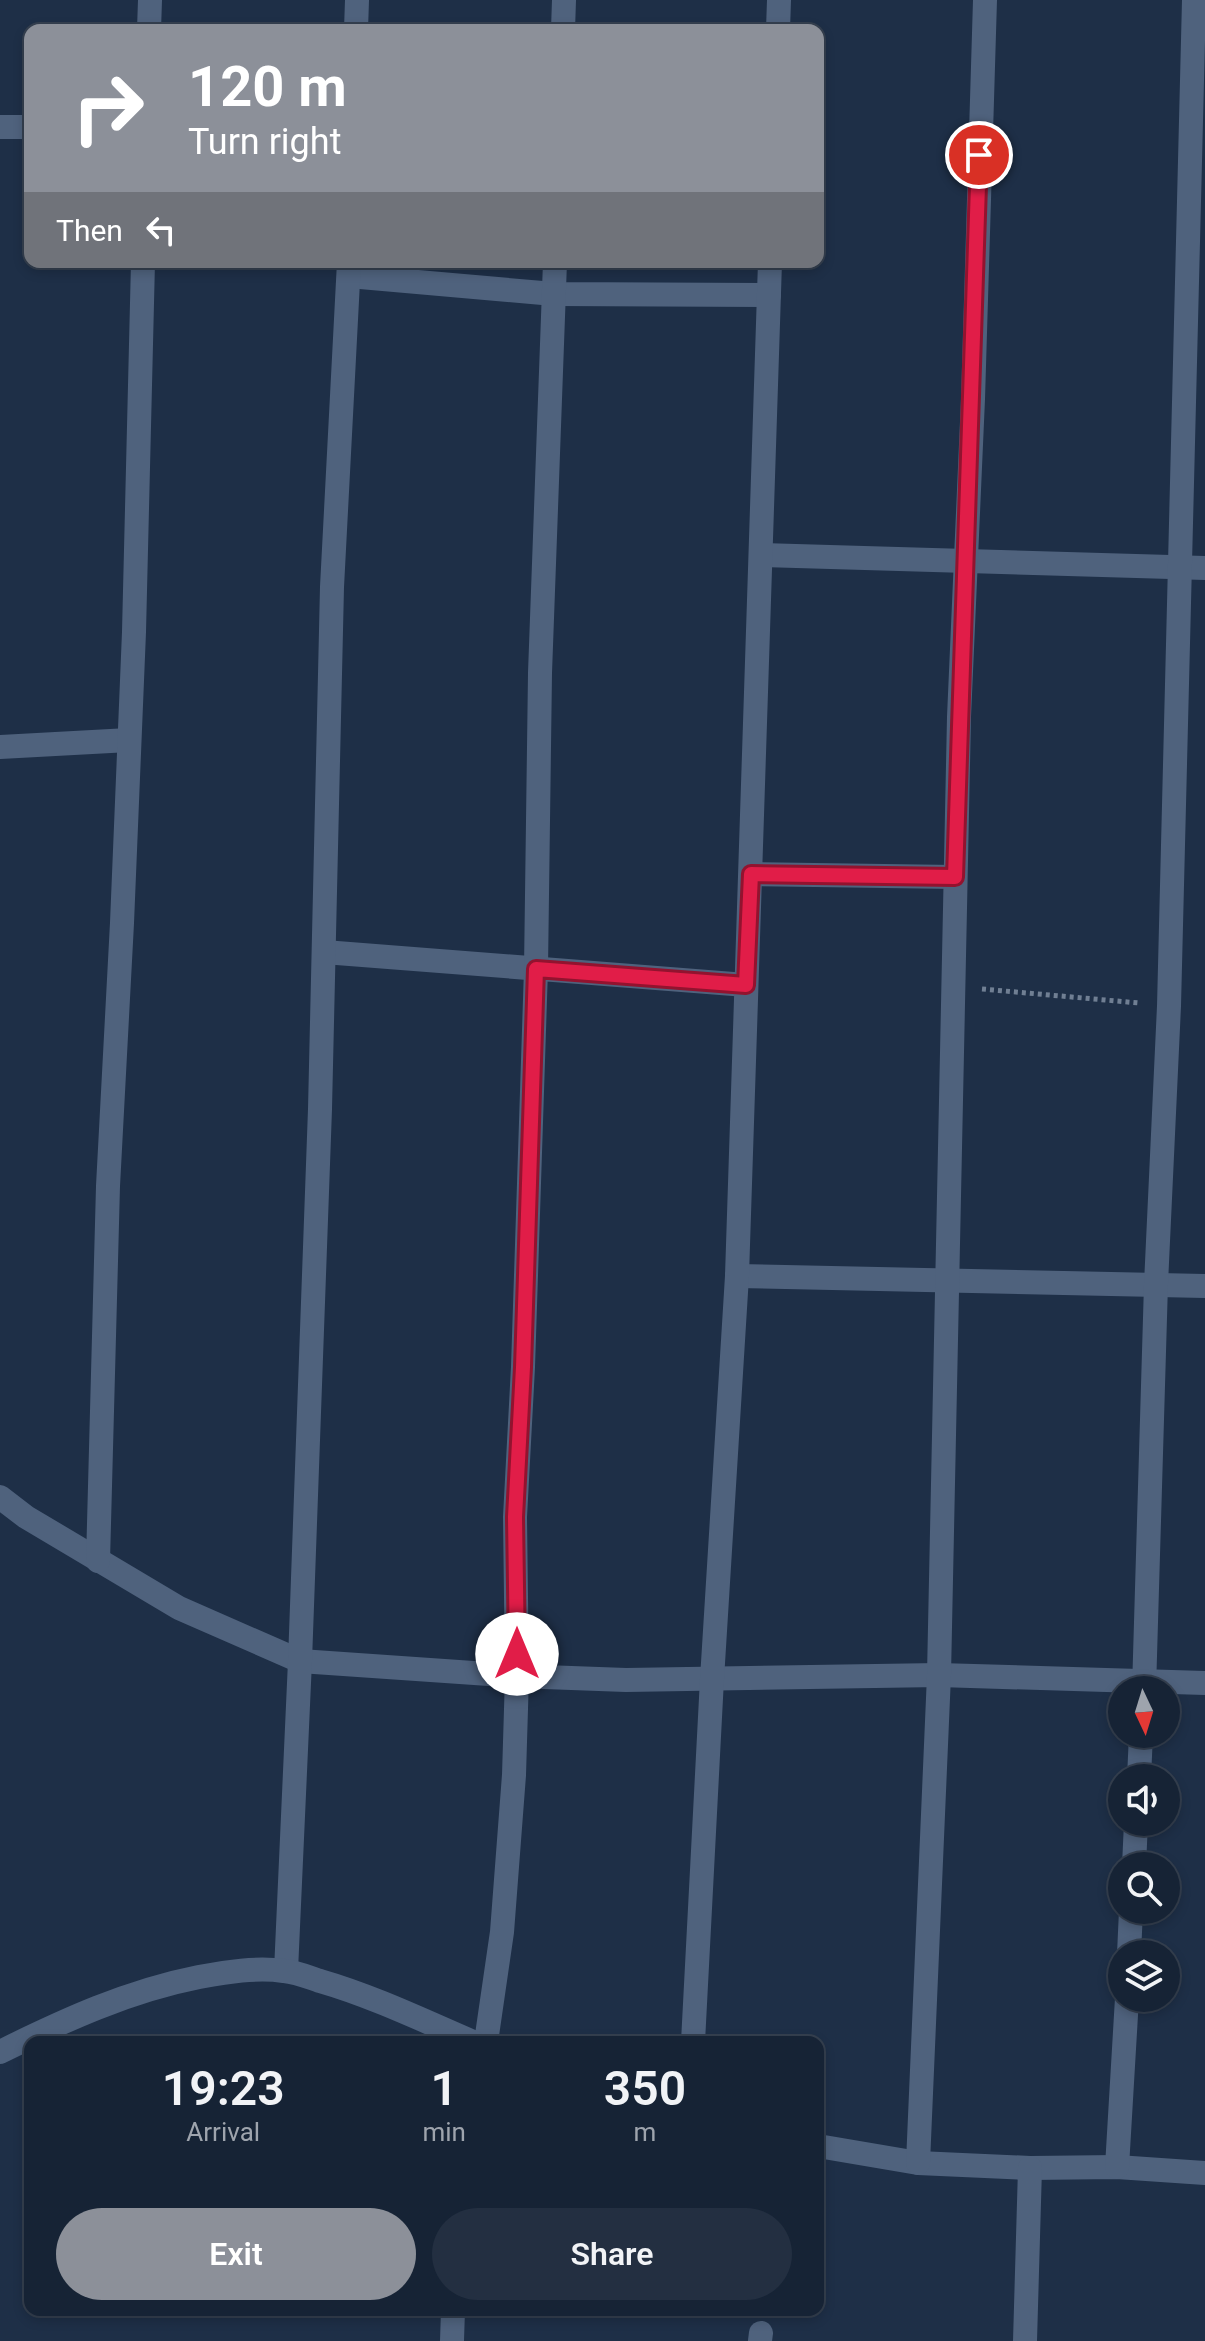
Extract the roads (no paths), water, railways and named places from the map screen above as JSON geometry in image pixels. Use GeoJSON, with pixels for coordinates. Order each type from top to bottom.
{"type":"FeatureCollection","features":[{"type":"Feature","properties":{"kind":"street"},"geometry":{"type":"LineString","coordinates":[[149,24],[150,0]]}},
{"type":"Feature","properties":{"kind":"street"},"geometry":{"type":"LineString","coordinates":[[356,24],[357,0]]}},
{"type":"Feature","properties":{"kind":"street"},"geometry":{"type":"LineString","coordinates":[[563,24],[564,0]]}},
{"type":"Feature","properties":{"kind":"street"},"geometry":{"type":"LineString","coordinates":[[778,24],[779,0]]}},
{"type":"Feature","properties":{"kind":"street"},"geometry":{"type":"LineString","coordinates":[[918,2163],[939,1675],[955,877],[985,0]]}},
{"type":"Feature","properties":{"kind":"street"},"geometry":{"type":"LineString","coordinates":[[1144,1676],[1156,1284],[1169,1006],[1194,0]]}},
{"type":"Feature","properties":{"kind":"street"},"geometry":{"type":"LineString","coordinates":[[0,127],[24,127]]}},
{"type":"Feature","properties":{"kind":"street"},"geometry":{"type":"LineString","coordinates":[[98,1561],[108,1186],[129,740],[143,268]]}},
{"type":"Feature","properties":{"kind":"street"},"geometry":{"type":"LineString","coordinates":[[487,2036],[502,1932],[514,1775],[517,1676],[515,1517],[536,969],[540,673],[555,268]]}},
{"type":"Feature","properties":{"kind":"street"},"geometry":{"type":"LineString","coordinates":[[693,2036],[737,1276],[770,268]]}},
{"type":"Feature","properties":{"kind":"street"},"geometry":{"type":"LineString","coordinates":[[286,1971],[300,1661],[324,952],[332,587],[349,269],[554,294],[769,295]]}},
{"type":"Feature","properties":{"kind":"street"},"geometry":{"type":"LineString","coordinates":[[761,555],[1205,568]]}},
{"type":"Feature","properties":{"kind":"street"},"geometry":{"type":"LineString","coordinates":[[0,747],[129,740]]}},
{"type":"Feature","properties":{"kind":"street"},"geometry":{"type":"LineString","coordinates":[[751,874],[955,877]]}},
{"type":"Feature","properties":{"kind":"street"},"geometry":{"type":"LineString","coordinates":[[324,952],[746,985]]}},
{"type":"Feature","properties":{"kind":"street"},"geometry":{"type":"LineString","coordinates":[[737,1276],[1205,1286]]}},
{"type":"Feature","properties":{"kind":"street"},"geometry":{"type":"LineString","coordinates":[[0,1497],[26,1517],[179,1608],[300,1661],[626,1680],[939,1675],[1108,1683]]}},
{"type":"Feature","properties":{"kind":"street"},"geometry":{"type":"LineString","coordinates":[[1180,1684],[1205,1683]]}},
{"type":"Feature","properties":{"kind":"street"},"geometry":{"type":"LineString","coordinates":[[35,2036],[104,2004],[157,1985],[223,1973],[286,1971],[368,1997],[459,2036]]}},
{"type":"Feature","properties":{"kind":"street"},"geometry":{"type":"LineString","coordinates":[[1117,2167],[1126,2012]]}},
{"type":"Feature","properties":{"kind":"street"},"geometry":{"type":"LineString","coordinates":[[0,2052],[24,2041]]}},
{"type":"Feature","properties":{"kind":"street"},"geometry":{"type":"LineString","coordinates":[[824,2147],[918,2163],[1030,2168],[1117,2167],[1205,2173]]}},
{"type":"Feature","properties":{"kind":"street"},"geometry":{"type":"LineString","coordinates":[[1025,2341],[1030,2168]]}},
{"type":"Feature","properties":{"kind":"street"},"geometry":{"type":"LineString","coordinates":[[452,2341],[453,2316]]}}]}
